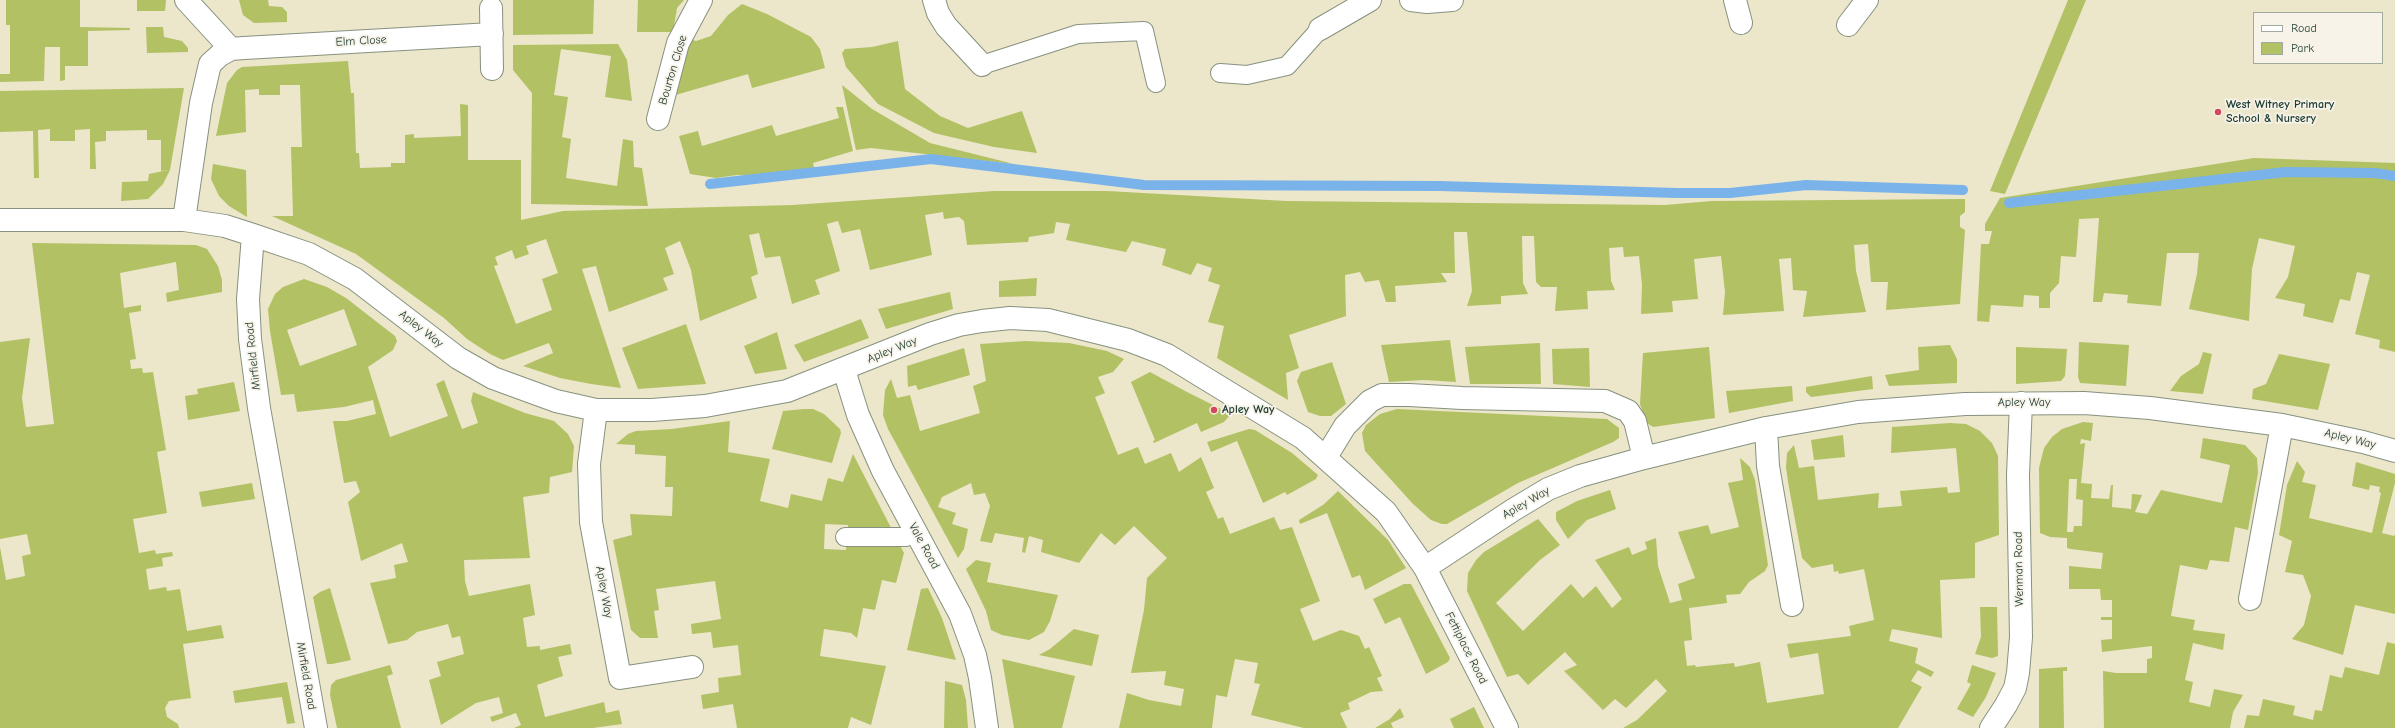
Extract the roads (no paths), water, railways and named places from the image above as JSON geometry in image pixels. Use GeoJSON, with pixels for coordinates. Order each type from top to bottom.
{"type":"FeatureCollection","features":[{"type":"Feature","properties":{"kind":"street"},"geometry":{"type":"LineString","coordinates":[[184,220],[195,142],[210,64],[231,49],[186,0]]}},
{"type":"Feature","properties":{"kind":"street","name":"Bourton Close"},"geometry":{"type":"LineString","coordinates":[[658,119],[678,43],[701,0]]}},
{"type":"Feature","properties":{"kind":"street"},"geometry":{"type":"LineString","coordinates":[[934,0],[938,13],[946,26],[982,65]]}},
{"type":"Feature","properties":{"kind":"street"},"geometry":{"type":"LineString","coordinates":[[1320,29],[1370,0]]}},
{"type":"Feature","properties":{"kind":"street"},"geometry":{"type":"LineString","coordinates":[[1411,0],[1427,2],[1452,0]]}},
{"type":"Feature","properties":{"kind":"street"},"geometry":{"type":"LineString","coordinates":[[1735,0],[1741,23]]}},
{"type":"Feature","properties":{"kind":"street"},"geometry":{"type":"LineString","coordinates":[[1848,25],[1867,0]]}},
{"type":"Feature","properties":{"kind":"street"},"geometry":{"type":"LineString","coordinates":[[491,8],[492,69]]}},
{"type":"Feature","properties":{"kind":"street","name":"Elm Close"},"geometry":{"type":"LineString","coordinates":[[231,49],[492,34]]}},
{"type":"Feature","properties":{"kind":"street"},"geometry":{"type":"LineString","coordinates":[[0,220],[184,220],[225,226],[253,235]]}},
{"type":"Feature","properties":{"kind":"street","name":"Apley Way"},"geometry":{"type":"LineString","coordinates":[[253,235],[309,254],[355,279],[458,358],[493,378],[556,402],[596,410],[652,410],[718,404],[787,391],[844,370],[930,334],[959,325],[1010,318],[1062,322],[1112,335],[1167,354],[1303,438],[1386,512],[1425,568],[1488,525],[1548,489],[1580,476],[1644,458],[1766,428],[1864,411],[1964,404],[2084,403],[2150,408],[2282,425],[2357,440],[2395,451]]}},
{"type":"Feature","properties":{"kind":"street","name":"Mirfield Road"},"geometry":{"type":"LineString","coordinates":[[253,235],[248,299],[250,338],[259,408],[316,728]]}},
{"type":"Feature","properties":{"kind":"street","name":"Vale Road"},"geometry":{"type":"LineString","coordinates":[[844,370],[864,430],[916,532],[947,588],[968,635],[980,678],[987,728]]}},
{"type":"Feature","properties":{"kind":"street"},"geometry":{"type":"LineString","coordinates":[[1326,457],[1344,426],[1370,401],[1382,395],[1409,394],[1462,398],[1605,401],[1623,408],[1632,416],[1635,421],[1644,458]]}},
{"type":"Feature","properties":{"kind":"street","name":"Wenman Road"},"geometry":{"type":"LineString","coordinates":[[1991,728],[2015,688],[2018,673],[2021,637],[2018,475],[2021,403]]}},
{"type":"Feature","properties":{"kind":"street","name":"Apley Way"},"geometry":{"type":"LineString","coordinates":[[596,410],[589,464],[591,522],[620,678],[692,667]]}},
{"type":"Feature","properties":{"kind":"street"},"geometry":{"type":"LineString","coordinates":[[2250,599],[2282,425]]}},
{"type":"Feature","properties":{"kind":"street"},"geometry":{"type":"LineString","coordinates":[[1766,428],[1768,466],[1792,605]]}},
{"type":"Feature","properties":{"kind":"street","name":"Fettiplace Road"},"geometry":{"type":"LineString","coordinates":[[1425,568],[1507,728]]}},
{"type":"Feature","properties":{"kind":"lane"},"geometry":{"type":"LineString","coordinates":[[1220,73],[1248,76],[1287,66],[1320,29]]}},
{"type":"Feature","properties":{"kind":"lane"},"geometry":{"type":"LineString","coordinates":[[982,65],[1078,34],[1144,31],[1156,83]]}},
{"type":"Feature","properties":{"kind":"lane"},"geometry":{"type":"LineString","coordinates":[[845,537],[906,536],[916,532]]}},
{"type":"Feature","properties":{"kind":"waterway"},"geometry":{"type":"LineString","coordinates":[[710,184],[931,159],[1144,185],[1440,186],[1677,193],[1730,193],[1806,185],[1963,190]]}},
{"type":"Feature","properties":{"kind":"waterway"},"geometry":{"type":"LineString","coordinates":[[2009,203],[2286,172],[2375,173],[2395,176]]}},
{"type":"Feature","properties":{"kind":"place","name":"West Witney Primary School & Nursery"},"geometry":{"type":"Point","coordinates":[2218,112]}},
{"type":"Feature","properties":{"kind":"place","name":"Apley Way"},"geometry":{"type":"Point","coordinates":[1214,410]}}]}
